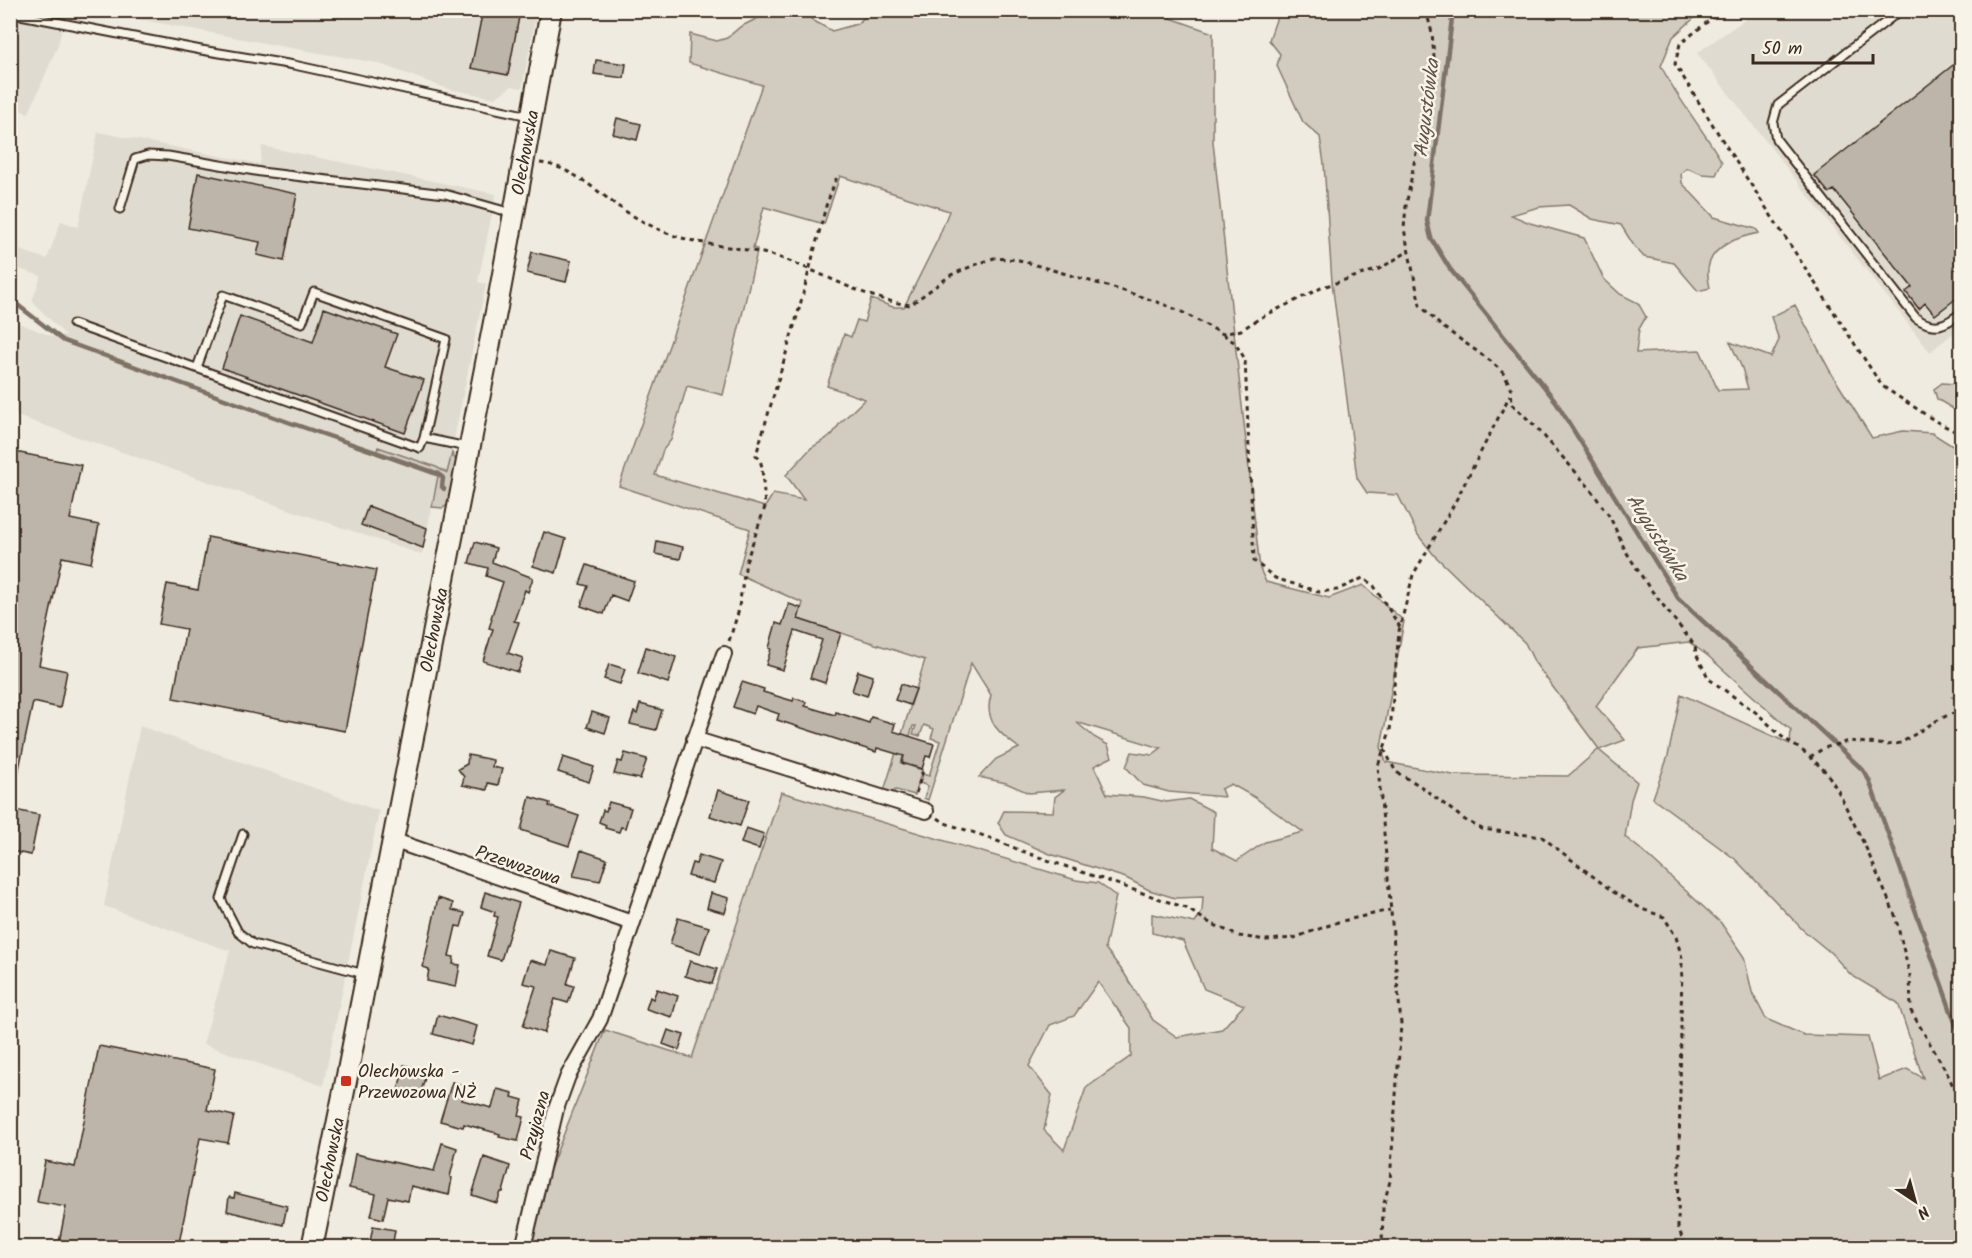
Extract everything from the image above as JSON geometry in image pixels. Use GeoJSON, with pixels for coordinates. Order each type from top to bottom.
{"type":"FeatureCollection","features":[{"type":"Feature","properties":{"kind":"street","name":"Olechowska"},"geometry":{"type":"LineString","coordinates":[[312,1248],[514,214],[551,10]]}},
{"type":"Feature","properties":{"kind":"street"},"geometry":{"type":"LineString","coordinates":[[632,923],[724,654]]}},
{"type":"Feature","properties":{"kind":"street"},"geometry":{"type":"LineString","coordinates":[[694,739],[927,810]]}},
{"type":"Feature","properties":{"kind":"street","name":"Przewozowa"},"geometry":{"type":"LineString","coordinates":[[392,840],[632,923]]}},
{"type":"Feature","properties":{"kind":"street","name":"Przyjazna"},"geometry":{"type":"LineString","coordinates":[[523,1248],[556,1109],[568,1076],[600,1019],[632,923]]}},
{"type":"Feature","properties":{"kind":"lane"},"geometry":{"type":"LineString","coordinates":[[1901,10],[1778,105],[1773,123],[1774,131],[1776,139],[1916,318],[1930,325],[1939,325],[1949,323],[1962,312]]}},
{"type":"Feature","properties":{"kind":"lane"},"geometry":{"type":"LineString","coordinates":[[10,13],[201,50],[294,65],[532,116]]}},
{"type":"Feature","properties":{"kind":"lane"},"geometry":{"type":"LineString","coordinates":[[120,209],[135,159],[148,155],[168,156],[261,172],[445,194],[514,214]]}},
{"type":"Feature","properties":{"kind":"lane"},"geometry":{"type":"LineString","coordinates":[[73,324],[420,448],[446,339],[314,292],[302,323],[223,295],[197,368]]}},
{"type":"Feature","properties":{"kind":"lane"},"geometry":{"type":"LineString","coordinates":[[424,438],[469,447]]}},
{"type":"Feature","properties":{"kind":"lane"},"geometry":{"type":"LineString","coordinates":[[243,834],[221,898],[238,932],[253,944],[366,975]]}},
{"type":"Feature","properties":{"kind":"path"},"geometry":{"type":"LineString","coordinates":[[1426,10],[1432,33],[1434,57],[1406,206],[1404,229],[1420,305],[1440,325],[1492,362],[1503,373],[1511,387],[1512,404],[1536,427],[1588,486],[1610,517],[1625,550],[1648,586],[1695,646],[1696,654],[1709,679],[1758,714],[1827,774],[1838,791],[1866,848],[1895,915],[1910,976],[1911,1011],[1955,1090],[1962,1119]]}},
{"type":"Feature","properties":{"kind":"path"},"geometry":{"type":"LineString","coordinates":[[1722,10],[1680,44],[1675,64],[1776,225],[1882,386],[1937,422],[1962,435]]}},
{"type":"Feature","properties":{"kind":"path"},"geometry":{"type":"LineString","coordinates":[[523,163],[544,164],[558,168],[591,186],[640,220],[666,233],[688,240],[777,257],[889,302],[910,305],[951,275],[994,258],[1019,260],[1127,292],[1180,311],[1223,334],[1235,343],[1245,359],[1254,561],[1275,578],[1319,592],[1336,590],[1362,578],[1374,586],[1399,629]]}},
{"type":"Feature","properties":{"kind":"path"},"geometry":{"type":"LineString","coordinates":[[724,654],[738,613],[746,562],[765,507],[762,467],[756,455],[810,270],[826,206],[838,174]]}},
{"type":"Feature","properties":{"kind":"path"},"geometry":{"type":"LineString","coordinates":[[1223,334],[1241,330],[1323,286],[1379,269],[1409,251]]}},
{"type":"Feature","properties":{"kind":"path"},"geometry":{"type":"LineString","coordinates":[[1382,1248],[1383,1207],[1390,1181],[1401,1024],[1378,766],[1390,731],[1399,629],[1413,575],[1453,506],[1511,392]]}},
{"type":"Feature","properties":{"kind":"path"},"geometry":{"type":"LineString","coordinates":[[1810,757],[1824,748],[1849,741],[1901,743],[1936,721],[1950,714],[1962,712]]}},
{"type":"Feature","properties":{"kind":"path"},"geometry":{"type":"LineString","coordinates":[[1384,749],[1396,772],[1419,785],[1465,820],[1482,829],[1542,837],[1612,891],[1641,909],[1664,917],[1676,937],[1682,958],[1678,1227],[1686,1248]]}},
{"type":"Feature","properties":{"kind":"path"},"geometry":{"type":"LineString","coordinates":[[912,806],[923,770]]}},
{"type":"Feature","properties":{"kind":"path"},"geometry":{"type":"LineString","coordinates":[[927,810],[945,823],[1186,908],[1210,923],[1239,936],[1266,940],[1294,938],[1338,922],[1390,910]]}},
{"type":"Feature","properties":{"kind":"shaded area"},"geometry":{"type":"Polygon","coordinates":[[[788,10],[801,11],[832,31],[857,24],[871,11],[1151,11],[1213,33],[1213,142],[1260,569],[1266,582],[1329,598],[1363,585],[1404,621],[1381,747],[1386,762],[1453,775],[1568,776],[1599,749],[1535,663],[1525,643],[1434,555],[1418,535],[1398,495],[1367,493],[1357,478],[1332,282],[1320,137],[1303,122],[1277,66],[1280,54],[1269,40],[1279,11],[1702,11],[1673,37],[1661,66],[1722,162],[1716,175],[1702,174],[1687,168],[1681,173],[1682,183],[1714,217],[1756,229],[1759,233],[1735,240],[1714,254],[1708,269],[1710,288],[1698,291],[1674,263],[1644,257],[1621,225],[1592,219],[1569,205],[1539,207],[1511,215],[1530,223],[1584,238],[1604,279],[1620,294],[1638,303],[1646,317],[1639,329],[1636,353],[1700,350],[1718,390],[1748,389],[1742,368],[1730,342],[1771,357],[1779,340],[1771,317],[1795,305],[1830,371],[1872,438],[1903,431],[1932,433],[1959,450],[1961,454],[1962,695],[1952,697],[1962,703],[1961,1247],[527,1248],[548,1174],[605,1030],[692,1058],[781,792],[1076,880],[1098,883],[1116,896],[1105,948],[1124,973],[1153,1020],[1177,1037],[1222,1029],[1244,1005],[1204,989],[1183,941],[1152,933],[1152,914],[1195,923],[1202,912],[1203,897],[1175,898],[1149,890],[1126,878],[1050,854],[1006,835],[998,823],[1004,811],[1053,812],[1055,797],[1064,790],[1029,793],[1006,783],[979,777],[996,759],[1019,748],[1000,732],[991,720],[989,704],[991,695],[971,663],[928,800],[924,798],[928,786],[920,783],[923,774],[929,776],[940,741],[931,738],[934,729],[924,725],[920,736],[913,734],[916,726],[913,726],[901,763],[922,770],[915,795],[896,790],[890,793],[884,791],[925,660],[798,619],[803,603],[738,574],[750,529],[619,486],[762,85],[689,63],[690,34],[717,41],[727,38],[740,27],[764,15],[788,10]],[[840,176],[824,224],[764,207],[753,248],[757,249],[757,252],[723,395],[687,386],[671,440],[663,450],[655,475],[765,507],[773,494],[804,500],[786,475],[811,448],[832,435],[840,423],[865,399],[827,386],[844,334],[851,337],[857,320],[864,322],[871,299],[893,307],[904,307],[938,239],[949,211],[840,176]],[[1689,642],[1638,648],[1596,706],[1625,740],[1599,750],[1637,782],[1631,800],[1625,837],[1721,923],[1744,957],[1752,992],[1766,1019],[1804,1035],[1868,1037],[1879,1080],[1907,1069],[1923,1078],[1898,1003],[1851,975],[1831,953],[1803,930],[1735,859],[1653,798],[1668,756],[1681,694],[1790,744],[1791,730],[1708,656],[1689,642]],[[1076,722],[1108,745],[1112,757],[1094,766],[1107,794],[1144,797],[1166,802],[1189,799],[1214,812],[1212,848],[1237,861],[1265,842],[1303,832],[1254,797],[1231,784],[1221,789],[1224,797],[1169,792],[1143,785],[1126,767],[1132,752],[1152,755],[1161,748],[1076,722]],[[1098,982],[1074,1016],[1050,1025],[1029,1066],[1052,1095],[1044,1130],[1064,1150],[1086,1088],[1131,1056],[1131,1028],[1098,982]]]}},
{"type":"Feature","properties":{"kind":"shaded area"},"geometry":{"type":"Polygon","coordinates":[[[10,11],[66,11],[58,45],[29,113],[11,108],[10,11]]]}},
{"type":"Feature","properties":{"kind":"shaded area"},"geometry":{"type":"Polygon","coordinates":[[[96,11],[537,11],[522,88],[512,86],[495,98],[448,89],[377,63],[96,11]]]}},
{"type":"Feature","properties":{"kind":"shaded area"},"geometry":{"type":"Polygon","coordinates":[[[1757,11],[1961,11],[1961,327],[1930,352],[1697,53],[1757,11]]]}},
{"type":"Feature","properties":{"kind":"shaded area"},"geometry":{"type":"Polygon","coordinates":[[[98,132],[260,164],[262,146],[496,194],[478,282],[486,284],[447,473],[379,447],[376,453],[438,476],[422,555],[11,414],[11,320],[59,339],[61,335],[66,336],[32,301],[41,276],[11,266],[17,249],[47,259],[61,221],[78,227],[98,132]]]}},
{"type":"Feature","properties":{"kind":"shaded area"},"geometry":{"type":"Polygon","coordinates":[[[1942,383],[1956,384],[1961,390],[1961,414],[1937,399],[1934,389],[1942,383]]]}},
{"type":"Feature","properties":{"kind":"shaded area"},"geometry":{"type":"Polygon","coordinates":[[[378,447],[447,473],[452,453],[457,463],[451,503],[443,508],[432,507],[438,476],[376,454],[378,447]]]}},
{"type":"Feature","properties":{"kind":"shaded area"},"geometry":{"type":"Polygon","coordinates":[[[140,726],[379,811],[323,1086],[203,1044],[230,951],[104,906],[140,726]]]}},
{"type":"Feature","properties":{"kind":"building"},"geometry":{"type":"Polygon","coordinates":[[[483,10],[519,17],[508,75],[471,68],[483,10]]]}},
{"type":"Feature","properties":{"kind":"building"},"geometry":{"type":"Polygon","coordinates":[[[1962,58],[1962,294],[1935,315],[1925,303],[1919,309],[1906,292],[1912,287],[1834,190],[1829,193],[1814,175],[1962,58]]]}},
{"type":"Feature","properties":{"kind":"building"},"geometry":{"type":"Polygon","coordinates":[[[596,60],[626,64],[624,78],[594,74],[596,60]]]}},
{"type":"Feature","properties":{"kind":"building"},"geometry":{"type":"Polygon","coordinates":[[[617,118],[641,124],[637,140],[613,134],[617,118]]]}},
{"type":"Feature","properties":{"kind":"building"},"geometry":{"type":"Polygon","coordinates":[[[198,173],[297,194],[284,261],[257,255],[260,242],[188,228],[198,173]]]}},
{"type":"Feature","properties":{"kind":"building"},"geometry":{"type":"Polygon","coordinates":[[[532,252],[571,261],[566,282],[527,273],[532,252]]]}},
{"type":"Feature","properties":{"kind":"building"},"geometry":{"type":"Polygon","coordinates":[[[324,308],[397,334],[385,367],[424,380],[405,433],[222,368],[240,316],[313,342],[324,308]]]}},
{"type":"Feature","properties":{"kind":"building"},"geometry":{"type":"Polygon","coordinates":[[[10,451],[81,465],[70,519],[99,525],[91,563],[62,557],[39,665],[67,671],[60,708],[33,702],[16,783],[10,782],[10,451]]]}},
{"type":"Feature","properties":{"kind":"building"},"geometry":{"type":"Polygon","coordinates":[[[368,506],[427,528],[423,548],[361,525],[368,506]]]}},
{"type":"Feature","properties":{"kind":"building"},"geometry":{"type":"Polygon","coordinates":[[[544,532],[566,539],[556,573],[533,566],[544,532]]]}},
{"type":"Feature","properties":{"kind":"building"},"geometry":{"type":"Polygon","coordinates":[[[208,537],[376,570],[345,731],[173,698],[186,629],[159,624],[167,584],[198,590],[208,537]]]}},
{"type":"Feature","properties":{"kind":"building"},"geometry":{"type":"Polygon","coordinates":[[[657,541],[683,547],[680,559],[655,554],[657,541]]]}},
{"type":"Feature","properties":{"kind":"building"},"geometry":{"type":"Polygon","coordinates":[[[475,542],[496,548],[492,562],[533,578],[528,592],[525,590],[514,621],[519,622],[508,653],[523,658],[518,672],[483,661],[493,629],[489,628],[491,618],[503,582],[486,576],[488,568],[469,563],[475,542]]]}},
{"type":"Feature","properties":{"kind":"building"},"geometry":{"type":"Polygon","coordinates":[[[587,565],[634,581],[627,601],[611,595],[604,614],[581,606],[588,586],[580,584],[587,565]]]}},
{"type":"Feature","properties":{"kind":"building"},"geometry":{"type":"Polygon","coordinates":[[[789,604],[801,608],[798,619],[841,633],[825,683],[810,678],[822,640],[795,631],[783,670],[766,665],[776,623],[782,625],[789,604]]]}},
{"type":"Feature","properties":{"kind":"building"},"geometry":{"type":"Polygon","coordinates":[[[646,647],[676,657],[668,683],[638,673],[646,647]]]}},
{"type":"Feature","properties":{"kind":"building"},"geometry":{"type":"Polygon","coordinates":[[[609,664],[625,669],[620,684],[604,679],[609,664]]]}},
{"type":"Feature","properties":{"kind":"building"},"geometry":{"type":"Polygon","coordinates":[[[858,671],[873,676],[867,696],[852,691],[858,671]]]}},
{"type":"Feature","properties":{"kind":"building"},"geometry":{"type":"Polygon","coordinates":[[[742,682],[764,689],[763,692],[793,701],[794,698],[806,702],[805,706],[835,715],[836,712],[869,723],[871,717],[895,724],[893,731],[934,744],[930,757],[926,756],[922,769],[902,763],[904,756],[877,748],[876,752],[777,720],[779,714],[756,706],[753,714],[733,707],[742,682]]]}},
{"type":"Feature","properties":{"kind":"building"},"geometry":{"type":"Polygon","coordinates":[[[901,684],[916,689],[910,705],[895,700],[901,684]]]}},
{"type":"Feature","properties":{"kind":"building"},"geometry":{"type":"Polygon","coordinates":[[[640,704],[662,710],[656,730],[630,724],[640,704]]]}},
{"type":"Feature","properties":{"kind":"building"},"geometry":{"type":"Polygon","coordinates":[[[592,712],[610,718],[605,733],[587,727],[592,712]]]}},
{"type":"Feature","properties":{"kind":"building"},"geometry":{"type":"Polygon","coordinates":[[[625,753],[647,759],[640,779],[614,774],[618,761],[622,762],[625,753]]]}},
{"type":"Feature","properties":{"kind":"building"},"geometry":{"type":"Polygon","coordinates":[[[468,755],[493,760],[492,767],[502,769],[498,785],[488,783],[487,790],[462,785],[464,777],[458,769],[467,764],[468,755]]]}},
{"type":"Feature","properties":{"kind":"building"},"geometry":{"type":"Polygon","coordinates":[[[563,757],[594,767],[589,782],[558,772],[563,757]]]}},
{"type":"Feature","properties":{"kind":"building"},"geometry":{"type":"Polygon","coordinates":[[[718,790],[749,800],[740,826],[710,816],[718,790]]]}},
{"type":"Feature","properties":{"kind":"building"},"geometry":{"type":"Polygon","coordinates":[[[530,797],[579,816],[569,846],[521,830],[530,797]]]}},
{"type":"Feature","properties":{"kind":"building"},"geometry":{"type":"Polygon","coordinates":[[[609,802],[631,808],[625,828],[621,827],[619,832],[605,828],[606,825],[599,822],[609,802]]]}},
{"type":"Feature","properties":{"kind":"building"},"geometry":{"type":"Polygon","coordinates":[[[10,809],[39,815],[31,855],[10,851],[10,809]]]}},
{"type":"Feature","properties":{"kind":"building"},"geometry":{"type":"Polygon","coordinates":[[[746,828],[764,834],[759,849],[741,843],[746,828]]]}},
{"type":"Feature","properties":{"kind":"building"},"geometry":{"type":"Polygon","coordinates":[[[581,850],[607,859],[600,881],[573,876],[581,850]]]}},
{"type":"Feature","properties":{"kind":"building"},"geometry":{"type":"Polygon","coordinates":[[[699,855],[721,862],[714,883],[688,876],[692,863],[696,864],[699,855]]]}},
{"type":"Feature","properties":{"kind":"building"},"geometry":{"type":"Polygon","coordinates":[[[485,892],[519,903],[501,960],[487,956],[498,917],[494,916],[495,912],[481,907],[485,892]]]}},
{"type":"Feature","properties":{"kind":"building"},"geometry":{"type":"Polygon","coordinates":[[[711,893],[729,898],[725,913],[707,908],[711,893]]]}},
{"type":"Feature","properties":{"kind":"building"},"geometry":{"type":"Polygon","coordinates":[[[438,898],[453,903],[452,910],[465,913],[461,927],[456,926],[449,956],[454,957],[453,964],[460,965],[456,987],[427,981],[429,969],[423,967],[438,898]]]}},
{"type":"Feature","properties":{"kind":"building"},"geometry":{"type":"Polygon","coordinates":[[[678,918],[709,927],[700,954],[670,944],[678,918]]]}},
{"type":"Feature","properties":{"kind":"building"},"geometry":{"type":"Polygon","coordinates":[[[551,951],[575,958],[567,984],[574,986],[568,1003],[555,999],[544,1033],[523,1026],[536,986],[523,983],[530,960],[547,965],[551,951]]]}},
{"type":"Feature","properties":{"kind":"building"},"geometry":{"type":"Polygon","coordinates":[[[690,961],[717,969],[712,984],[685,976],[690,961]]]}},
{"type":"Feature","properties":{"kind":"building"},"geometry":{"type":"Polygon","coordinates":[[[657,989],[678,996],[672,1017],[646,1009],[650,997],[653,999],[657,989]]]}},
{"type":"Feature","properties":{"kind":"building"},"geometry":{"type":"Polygon","coordinates":[[[438,1015],[477,1026],[472,1045],[433,1034],[438,1015]]]}},
{"type":"Feature","properties":{"kind":"building"},"geometry":{"type":"Polygon","coordinates":[[[668,1030],[684,1035],[679,1050],[663,1044],[668,1030]]]}},
{"type":"Feature","properties":{"kind":"building"},"geometry":{"type":"Polygon","coordinates":[[[99,1046],[215,1069],[207,1110],[234,1116],[228,1143],[200,1138],[178,1248],[58,1248],[66,1207],[37,1202],[45,1161],[75,1167],[99,1046]]]}},
{"type":"Feature","properties":{"kind":"building"},"geometry":{"type":"Polygon","coordinates":[[[404,1065],[427,1070],[420,1096],[398,1091],[404,1065]]]}},
{"type":"Feature","properties":{"kind":"building"},"geometry":{"type":"Polygon","coordinates":[[[452,1082],[466,1086],[462,1100],[492,1108],[497,1089],[513,1093],[512,1097],[523,1100],[519,1116],[524,1117],[518,1141],[499,1137],[500,1134],[464,1124],[463,1127],[440,1121],[452,1082]]]}},
{"type":"Feature","properties":{"kind":"building"},"geometry":{"type":"Polygon","coordinates":[[[442,1143],[457,1148],[450,1177],[452,1178],[449,1195],[411,1186],[408,1201],[388,1197],[383,1219],[371,1216],[376,1194],[349,1188],[355,1154],[434,1171],[442,1143]]]}},
{"type":"Feature","properties":{"kind":"building"},"geometry":{"type":"Polygon","coordinates":[[[484,1157],[510,1166],[503,1192],[497,1203],[472,1195],[484,1157]]]}},
{"type":"Feature","properties":{"kind":"building"},"geometry":{"type":"Polygon","coordinates":[[[235,1193],[287,1206],[283,1225],[227,1211],[229,1197],[234,1198],[235,1193]]]}},
{"type":"Feature","properties":{"kind":"building"},"geometry":{"type":"Polygon","coordinates":[[[373,1226],[395,1230],[392,1248],[369,1248],[373,1226]]]}},
{"type":"Feature","properties":{"kind":"waterway","name":"Augustówka"},"geometry":{"type":"LineString","coordinates":[[1453,10],[1427,221],[1431,238],[1450,269],[1554,399],[1678,598],[1863,770],[1869,780],[1962,1042]]}},
{"type":"Feature","properties":{"kind":"waterway"},"geometry":{"type":"LineString","coordinates":[[10,299],[64,341],[439,474],[443,478],[442,487],[444,489]]}},
{"type":"Feature","properties":{"kind":"place","name":"Olechowska - Przewozowa NŻ"},"geometry":{"type":"Point","coordinates":[346,1081]}}]}
